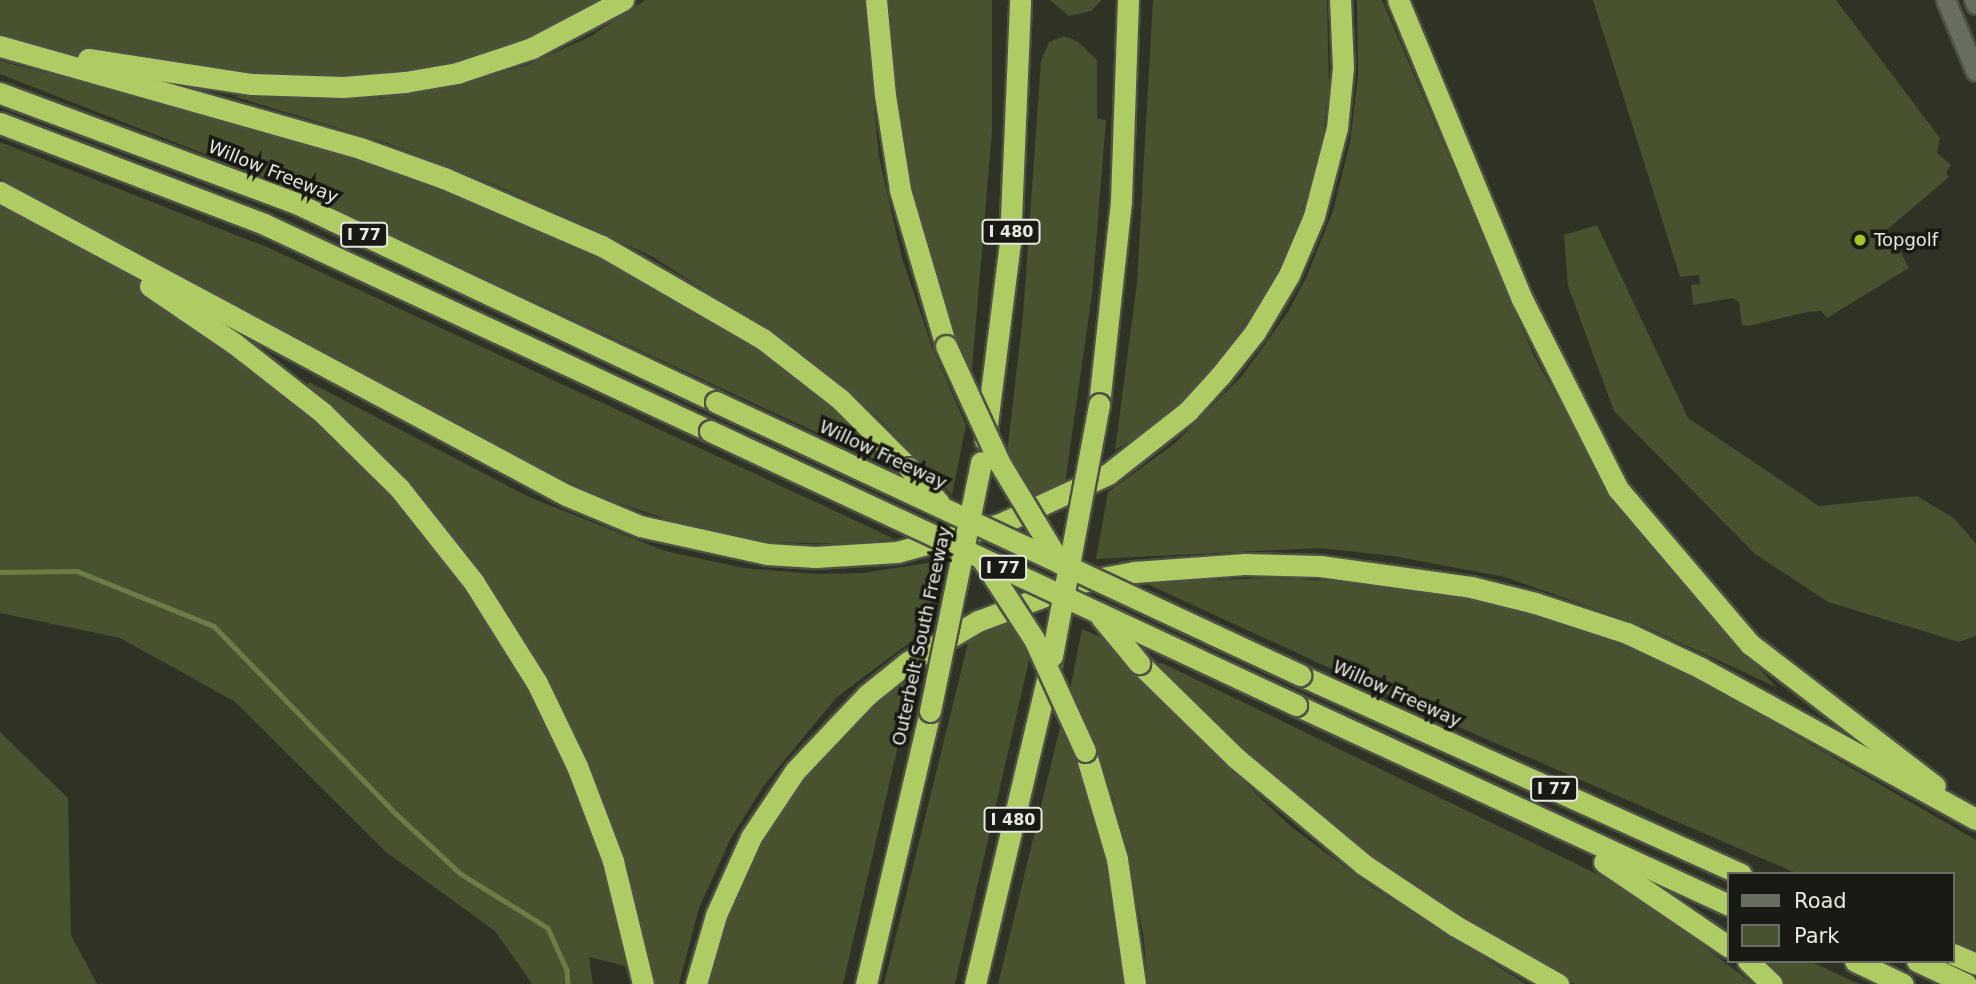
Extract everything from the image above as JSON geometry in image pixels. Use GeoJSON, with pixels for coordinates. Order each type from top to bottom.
{"type":"FeatureCollection","features":[{"type":"Feature","properties":{"kind":"highway"},"geometry":{"type":"LineString","coordinates":[[0,45],[209,79],[343,87],[457,73],[532,48],[624,0]]}},
{"type":"Feature","properties":{"kind":"highway"},"geometry":{"type":"LineString","coordinates":[[876,0],[884,95],[900,190],[946,346],[980,426],[1037,529],[1139,663],[1236,758],[1363,864],[1454,925],[1558,984]]}},
{"type":"Feature","properties":{"kind":"highway","name":"Outerbelt South Freeway"},"geometry":{"type":"LineString","coordinates":[[866,984],[930,711],[981,462],[1010,242],[1020,0]]}},
{"type":"Feature","properties":{"kind":"highway","name":"I 480"},"geometry":{"type":"LineString","coordinates":[[975,984],[1052,656],[1099,404],[1121,200],[1128,0]]}},
{"type":"Feature","properties":{"kind":"highway"},"geometry":{"type":"LineString","coordinates":[[0,192],[566,495],[640,526],[767,554],[815,556],[897,552],[1000,524],[1108,474],[1188,411],[1248,341],[1289,275],[1328,170],[1343,68],[1340,0]]}},
{"type":"Feature","properties":{"kind":"highway"},"geometry":{"type":"LineString","coordinates":[[1398,0],[1522,299],[1618,489],[1750,644],[1976,818]]}},
{"type":"Feature","properties":{"kind":"highway"},"geometry":{"type":"LineString","coordinates":[[0,45],[360,148],[444,177],[602,246],[763,339],[840,399],[909,467],[1006,593],[1061,693],[1085,751],[1117,859],[1135,984]]}},
{"type":"Feature","properties":{"kind":"highway","name":"Willow Freeway"},"geometry":{"type":"LineString","coordinates":[[0,93],[298,204],[1300,675],[1737,872]]}},
{"type":"Feature","properties":{"kind":"highway","name":"I 77"},"geometry":{"type":"LineString","coordinates":[[0,123],[264,224],[1508,806],[1728,905]]}},
{"type":"Feature","properties":{"kind":"highway"},"geometry":{"type":"LineString","coordinates":[[64,228],[225,336],[291,387],[364,452],[439,536],[508,634],[562,731],[613,861],[643,984]]}},
{"type":"Feature","properties":{"kind":"highway"},"geometry":{"type":"LineString","coordinates":[[696,984],[716,915],[751,837],[795,771],[867,695],[908,662],[989,616],[1085,581],[1134,572],[1245,564],[1320,566],[1471,587],[1535,603],[1627,634],[1701,668],[1976,818]]}},
{"type":"Feature","properties":{"kind":"highway"},"geometry":{"type":"LineString","coordinates":[[1508,806],[1635,880],[1728,946]]}},
{"type":"Feature","properties":{"kind":"highway"},"geometry":{"type":"LineString","coordinates":[[1955,955],[1976,964]]}},
{"type":"Feature","properties":{"kind":"highway"},"geometry":{"type":"LineString","coordinates":[[1750,963],[1772,984]]}},
{"type":"Feature","properties":{"kind":"highway"},"geometry":{"type":"LineString","coordinates":[[1859,963],[1903,984]]}},
{"type":"Feature","properties":{"kind":"highway"},"geometry":{"type":"LineString","coordinates":[[1921,963],[1966,984]]}},
{"type":"Feature","properties":{"kind":"street"},"geometry":{"type":"LineString","coordinates":[[1946,0],[1976,72]]}},
{"type":"Feature","properties":{"kind":"street"},"geometry":{"type":"LineString","coordinates":[[1974,0],[1976,5]]}},
{"type":"Feature","properties":{"kind":"green space"},"geometry":{"type":"Polygon","coordinates":[[[0,0],[623,0],[583,25],[405,82],[209,79],[0,44],[0,0]]]}},
{"type":"Feature","properties":{"kind":"green space"},"geometry":{"type":"Polygon","coordinates":[[[645,0],[864,0],[879,157],[902,258],[932,347],[966,425],[952,495],[878,417],[795,348],[653,257],[500,187],[387,143],[233,96],[381,98],[461,85],[530,64],[591,36],[645,0]]]}},
{"type":"Feature","properties":{"kind":"green space"},"geometry":{"type":"Polygon","coordinates":[[[889,0],[992,0],[992,132],[971,381],[939,291],[907,173],[895,99],[889,0]]]}},
{"type":"Feature","properties":{"kind":"green space"},"geometry":{"type":"Polygon","coordinates":[[[1050,0],[1102,0],[1091,11],[1069,16],[1050,0]]]}},
{"type":"Feature","properties":{"kind":"green space"},"geometry":{"type":"Polygon","coordinates":[[[1153,0],[1327,0],[1329,90],[1321,149],[1295,234],[1270,288],[1205,379],[1161,421],[1115,450],[1137,283],[1153,0]]]}},
{"type":"Feature","properties":{"kind":"green space"},"geometry":{"type":"Polygon","coordinates":[[[1357,0],[1382,0],[1534,356],[1604,480],[1664,563],[1776,687],[1646,627],[1505,577],[1393,556],[1320,548],[1096,559],[1108,492],[1175,443],[1242,376],[1288,312],[1306,278],[1333,211],[1350,142],[1358,76],[1357,0]]]}},
{"type":"Feature","properties":{"kind":"green space"},"geometry":{"type":"Polygon","coordinates":[[[1593,0],[1836,0],[1940,138],[1937,153],[1951,165],[1946,172],[1949,177],[1888,229],[1909,268],[1827,318],[1821,311],[1807,312],[1748,326],[1742,325],[1739,302],[1732,298],[1693,305],[1691,285],[1700,284],[1699,275],[1680,277],[1593,0]]]}},
{"type":"Feature","properties":{"kind":"green space"},"geometry":{"type":"Polygon","coordinates":[[[1064,36],[1077,41],[1097,60],[1097,119],[1106,120],[1092,294],[1065,483],[1032,498],[1007,453],[1023,315],[1041,61],[1049,42],[1064,36]]]}},
{"type":"Feature","properties":{"kind":"green space"},"geometry":{"type":"Polygon","coordinates":[[[0,61],[331,146],[555,235],[753,341],[861,431],[893,468],[284,185],[0,74],[0,61]]]}},
{"type":"Feature","properties":{"kind":"green space"},"geometry":{"type":"Polygon","coordinates":[[[0,142],[269,248],[895,539],[849,544],[771,542],[706,532],[606,499],[514,456],[0,179],[0,142]]]}},
{"type":"Feature","properties":{"kind":"green space"},"geometry":{"type":"Polygon","coordinates":[[[0,192],[64,228],[194,315],[400,489],[562,731],[640,970],[589,957],[593,984],[532,984],[495,931],[386,852],[234,701],[120,638],[0,613],[0,192]]]}},
{"type":"Feature","properties":{"kind":"green space"},"geometry":{"type":"Polygon","coordinates":[[[1597,225],[1688,418],[1819,506],[1917,496],[1955,519],[1976,544],[1976,636],[1959,642],[1828,602],[1755,554],[1614,411],[1568,286],[1564,235],[1597,225]]]}},
{"type":"Feature","properties":{"kind":"green space"},"geometry":{"type":"Polygon","coordinates":[[[309,382],[529,497],[665,551],[744,568],[816,574],[863,573],[941,561],[925,631],[837,697],[764,785],[731,838],[699,908],[679,984],[651,984],[539,673],[307,387],[309,382]]]}},
{"type":"Feature","properties":{"kind":"green space"},"geometry":{"type":"Polygon","coordinates":[[[1274,578],[1371,583],[1479,600],[1584,629],[1701,681],[1976,840],[1976,951],[1955,943],[1955,872],[1793,872],[1440,719],[1143,582],[1274,578]]]}},
{"type":"Feature","properties":{"kind":"green space"},"geometry":{"type":"Polygon","coordinates":[[[1010,620],[1030,656],[955,984],[884,984],[969,639],[1010,620]]]}},
{"type":"Feature","properties":{"kind":"green space"},"geometry":{"type":"Polygon","coordinates":[[[1082,629],[1105,639],[1134,676],[1289,825],[1373,888],[1526,984],[1148,984],[1143,933],[1114,800],[1070,690],[1082,629]]]}},
{"type":"Feature","properties":{"kind":"green space"},"geometry":{"type":"Polygon","coordinates":[[[1162,663],[1593,872],[1655,909],[1753,984],[1575,984],[1463,923],[1368,856],[1263,771],[1152,664],[1162,663]]]}},
{"type":"Feature","properties":{"kind":"green space"},"geometry":{"type":"Polygon","coordinates":[[[916,668],[843,984],[708,984],[741,880],[786,803],[845,731],[916,668]]]}},
{"type":"Feature","properties":{"kind":"green space"},"geometry":{"type":"Polygon","coordinates":[[[1061,723],[1079,762],[1118,908],[1127,984],[998,984],[1061,723]]]}},
{"type":"Feature","properties":{"kind":"green space"},"geometry":{"type":"Polygon","coordinates":[[[0,732],[68,798],[71,935],[97,984],[0,984],[0,732]]]}},
{"type":"Feature","properties":{"kind":"green space"},"geometry":{"type":"Polygon","coordinates":[[[1760,963],[1814,963],[1859,984],[1781,984],[1760,963]]]}},
{"type":"Feature","properties":{"kind":"waterway"},"geometry":{"type":"LineString","coordinates":[[0,572],[77,571],[214,626],[392,810],[461,874],[548,928],[567,970],[568,984]]}},
{"type":"Feature","properties":{"kind":"place","name":"Topgolf"},"geometry":{"type":"Point","coordinates":[1860,240]}}]}
